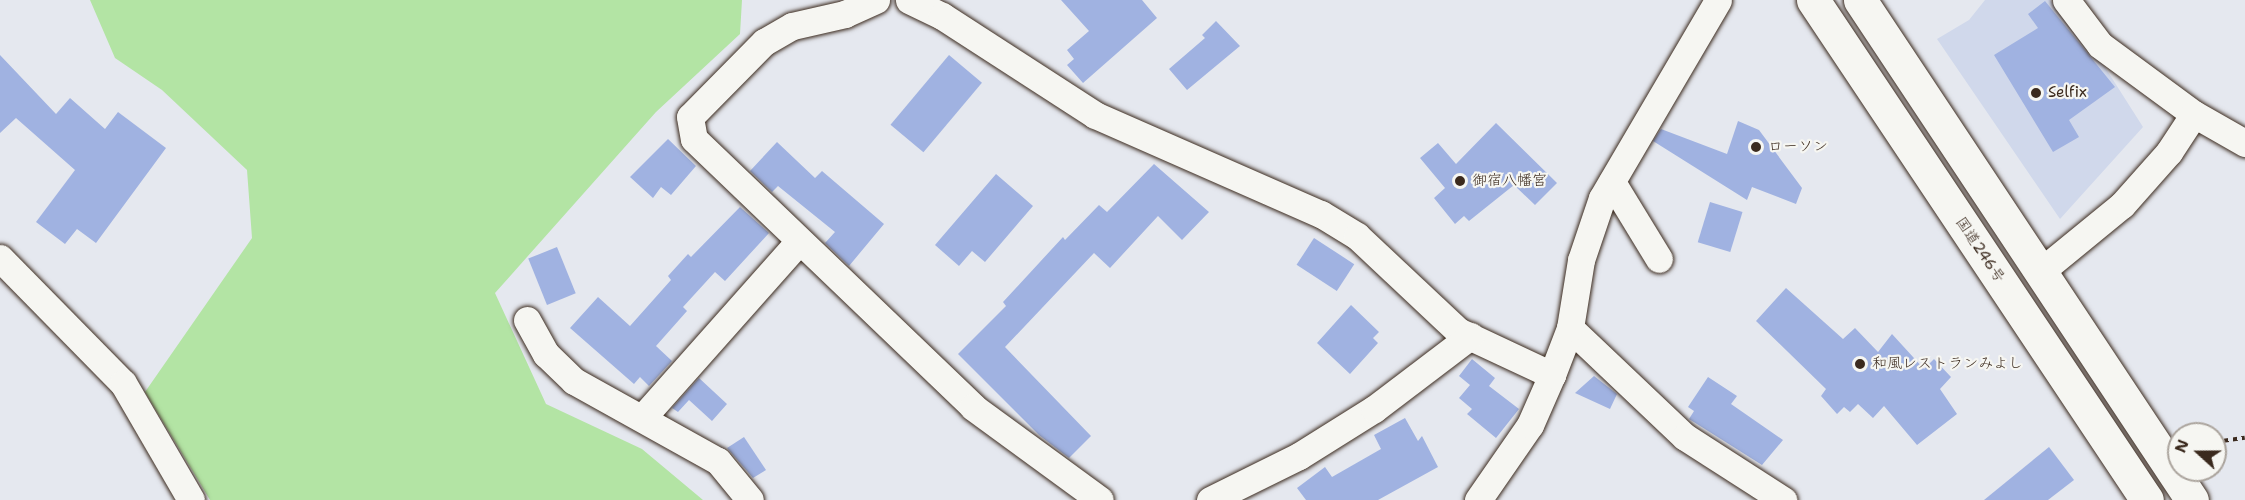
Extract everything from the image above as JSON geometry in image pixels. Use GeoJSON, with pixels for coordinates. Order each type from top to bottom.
{"type":"FeatureCollection","features":[{"type":"Feature","properties":{"kind":"highway","name":"国道246号"},"geometry":{"type":"LineString","coordinates":[[1813,0],[2147,500]]}},
{"type":"Feature","properties":{"kind":"highway"},"geometry":{"type":"LineString","coordinates":[[1860,0],[2192,500]]}},
{"type":"Feature","properties":{"kind":"street"},"geometry":{"type":"LineString","coordinates":[[876,0],[845,14],[792,26],[764,42],[690,117],[694,139],[973,407],[1100,500]]}},
{"type":"Feature","properties":{"kind":"street"},"geometry":{"type":"LineString","coordinates":[[909,0],[942,16],[1095,116],[1321,214],[1357,236],[1458,331],[1552,375]]}},
{"type":"Feature","properties":{"kind":"street"},"geometry":{"type":"LineString","coordinates":[[1478,500],[1530,425],[1552,375],[1570,328],[1581,260],[1612,182],[1718,0]]}},
{"type":"Feature","properties":{"kind":"street"},"geometry":{"type":"LineString","coordinates":[[2066,0],[2100,45],[2194,114],[2245,143]]}},
{"type":"Feature","properties":{"kind":"street"},"geometry":{"type":"LineString","coordinates":[[2040,272],[2122,205],[2169,152],[2194,114]]}},
{"type":"Feature","properties":{"kind":"street"},"geometry":{"type":"LineString","coordinates":[[1612,182],[1659,259]]}},
{"type":"Feature","properties":{"kind":"street"},"geometry":{"type":"LineString","coordinates":[[643,417],[799,241]]}},
{"type":"Feature","properties":{"kind":"street"},"geometry":{"type":"LineString","coordinates":[[0,258],[123,383],[191,500]]}},
{"type":"Feature","properties":{"kind":"street"},"geometry":{"type":"LineString","coordinates":[[527,320],[546,354],[574,381],[718,460],[750,500]]}},
{"type":"Feature","properties":{"kind":"street"},"geometry":{"type":"LineString","coordinates":[[1570,328],[1685,436],[1784,500]]}},
{"type":"Feature","properties":{"kind":"street"},"geometry":{"type":"LineString","coordinates":[[1210,500],[1299,456],[1374,409],[1470,336]]}},
{"type":"Feature","properties":{"kind":"path"},"geometry":{"type":"LineString","coordinates":[[2227,440],[2245,438]]}},
{"type":"Feature","properties":{"kind":"shaded area"},"geometry":{"type":"Polygon","coordinates":[[[1985,0],[2050,0],[2087,39],[2143,127],[2060,219],[1937,39],[1969,20],[1985,0]]]}},
{"type":"Feature","properties":{"kind":"green space"},"geometry":{"type":"Polygon","coordinates":[[[90,0],[742,0],[740,34],[656,112],[495,293],[546,404],[642,449],[703,500],[210,500],[145,392],[252,238],[247,170],[162,90],[115,58],[90,0]]]}},
{"type":"Feature","properties":{"kind":"building"},"geometry":{"type":"Polygon","coordinates":[[[1061,0],[1142,0],[1157,18],[1083,83],[1067,65],[1074,59],[1067,50],[1089,31],[1061,0]]]}},
{"type":"Feature","properties":{"kind":"building"},"geometry":{"type":"Polygon","coordinates":[[[2045,1],[2115,87],[2069,120],[2079,137],[2053,152],[1994,55],[2038,28],[2028,14],[2045,1]]]}},
{"type":"Feature","properties":{"kind":"building"},"geometry":{"type":"Polygon","coordinates":[[[1216,21],[1240,46],[1187,90],[1169,69],[1205,38],[1202,35],[1216,21]]]}},
{"type":"Feature","properties":{"kind":"building"},"geometry":{"type":"Polygon","coordinates":[[[0,55],[56,114],[70,98],[105,129],[118,112],[166,148],[96,243],[77,229],[65,244],[36,222],[75,170],[16,118],[0,133],[0,55]]]}},
{"type":"Feature","properties":{"kind":"building"},"geometry":{"type":"Polygon","coordinates":[[[949,55],[982,83],[923,152],[891,125],[949,55]]]}},
{"type":"Feature","properties":{"kind":"building"},"geometry":{"type":"Polygon","coordinates":[[[1738,121],[1759,130],[1802,188],[1796,204],[1752,187],[1747,200],[1653,141],[1661,129],[1727,154],[1738,121]]]}},
{"type":"Feature","properties":{"kind":"building"},"geometry":{"type":"Polygon","coordinates":[[[1496,123],[1557,183],[1535,205],[1514,185],[1469,221],[1464,216],[1455,224],[1434,198],[1445,188],[1420,158],[1438,143],[1456,164],[1496,123]]]}},
{"type":"Feature","properties":{"kind":"building"},"geometry":{"type":"Polygon","coordinates":[[[668,139],[696,166],[671,195],[661,187],[653,198],[630,177],[668,139]]]}},
{"type":"Feature","properties":{"kind":"building"},"geometry":{"type":"Polygon","coordinates":[[[777,142],[815,178],[822,171],[884,224],[849,266],[825,243],[835,232],[778,186],[772,192],[750,171],[777,142]]]}},
{"type":"Feature","properties":{"kind":"building"},"geometry":{"type":"Polygon","coordinates":[[[1154,164],[1209,212],[1182,240],[1158,216],[1110,268],[1094,253],[1005,347],[1091,436],[1069,458],[1039,435],[958,354],[1006,306],[1003,302],[1063,237],[1065,240],[1099,205],[1107,212],[1154,164]]]}},
{"type":"Feature","properties":{"kind":"building"},"geometry":{"type":"Polygon","coordinates":[[[996,174],[1033,206],[985,262],[972,251],[959,266],[935,245],[996,174]]]}},
{"type":"Feature","properties":{"kind":"building"},"geometry":{"type":"Polygon","coordinates":[[[1710,202],[1743,212],[1730,252],[1698,242],[1710,202]]]}},
{"type":"Feature","properties":{"kind":"building"},"geometry":{"type":"Polygon","coordinates":[[[740,207],[769,233],[725,281],[715,272],[683,307],[687,311],[656,346],[672,361],[649,386],[640,377],[634,384],[570,328],[598,297],[630,326],[671,280],[668,276],[688,254],[691,257],[740,207]]]}},
{"type":"Feature","properties":{"kind":"building"},"geometry":{"type":"Polygon","coordinates":[[[1314,238],[1354,264],[1337,291],[1297,265],[1314,238]]]}},
{"type":"Feature","properties":{"kind":"building"},"geometry":{"type":"Polygon","coordinates":[[[557,247],[576,293],[547,305],[528,259],[557,247]]]}},
{"type":"Feature","properties":{"kind":"building","name":"和風レストランみよし"},"geometry":{"type":"Polygon","coordinates":[[[1786,288],[1843,339],[1855,328],[1878,352],[1892,334],[1924,369],[1934,359],[1951,377],[1940,389],[1957,414],[1917,445],[1884,406],[1873,418],[1858,404],[1850,412],[1844,407],[1837,414],[1821,396],[1826,389],[1756,321],[1786,288]]]}},
{"type":"Feature","properties":{"kind":"building"},"geometry":{"type":"Polygon","coordinates":[[[1351,305],[1379,332],[1373,338],[1378,343],[1350,374],[1317,343],[1351,305]]]}},
{"type":"Feature","properties":{"kind":"building"},"geometry":{"type":"Polygon","coordinates":[[[1472,359],[1495,378],[1489,386],[1519,409],[1496,438],[1467,414],[1472,409],[1459,398],[1470,385],[1459,376],[1472,359]]]}},
{"type":"Feature","properties":{"kind":"building"},"geometry":{"type":"Polygon","coordinates":[[[1594,376],[1617,394],[1610,409],[1575,393],[1594,376]]]}},
{"type":"Feature","properties":{"kind":"building"},"geometry":{"type":"Polygon","coordinates":[[[1708,377],[1737,396],[1731,404],[1783,440],[1762,465],[1689,419],[1694,411],[1688,407],[1708,377]]]}},
{"type":"Feature","properties":{"kind":"building"},"geometry":{"type":"Polygon","coordinates":[[[699,378],[727,404],[712,421],[689,400],[678,412],[672,408],[699,378]]]}},
{"type":"Feature","properties":{"kind":"building"},"geometry":{"type":"Polygon","coordinates":[[[1405,418],[1418,441],[1422,436],[1438,467],[1378,500],[1306,500],[1297,488],[1325,467],[1332,477],[1381,449],[1374,435],[1405,418]]]}},
{"type":"Feature","properties":{"kind":"building"},"geometry":{"type":"Polygon","coordinates":[[[744,437],[766,470],[753,478],[727,448],[744,437]]]}},
{"type":"Feature","properties":{"kind":"building"},"geometry":{"type":"Polygon","coordinates":[[[2049,447],[2074,480],[2048,500],[1984,500],[2049,447]]]}},
{"type":"Feature","properties":{"kind":"place","name":"Selfix"},"geometry":{"type":"Point","coordinates":[2036,93]}},
{"type":"Feature","properties":{"kind":"place","name":"ローソン"},"geometry":{"type":"Point","coordinates":[1756,147]}},
{"type":"Feature","properties":{"kind":"place","name":"御宿八幡宮"},"geometry":{"type":"Point","coordinates":[1460,181]}},
{"type":"Feature","properties":{"kind":"place","name":"和風レストランみよし"},"geometry":{"type":"Point","coordinates":[1860,364]}}]}
